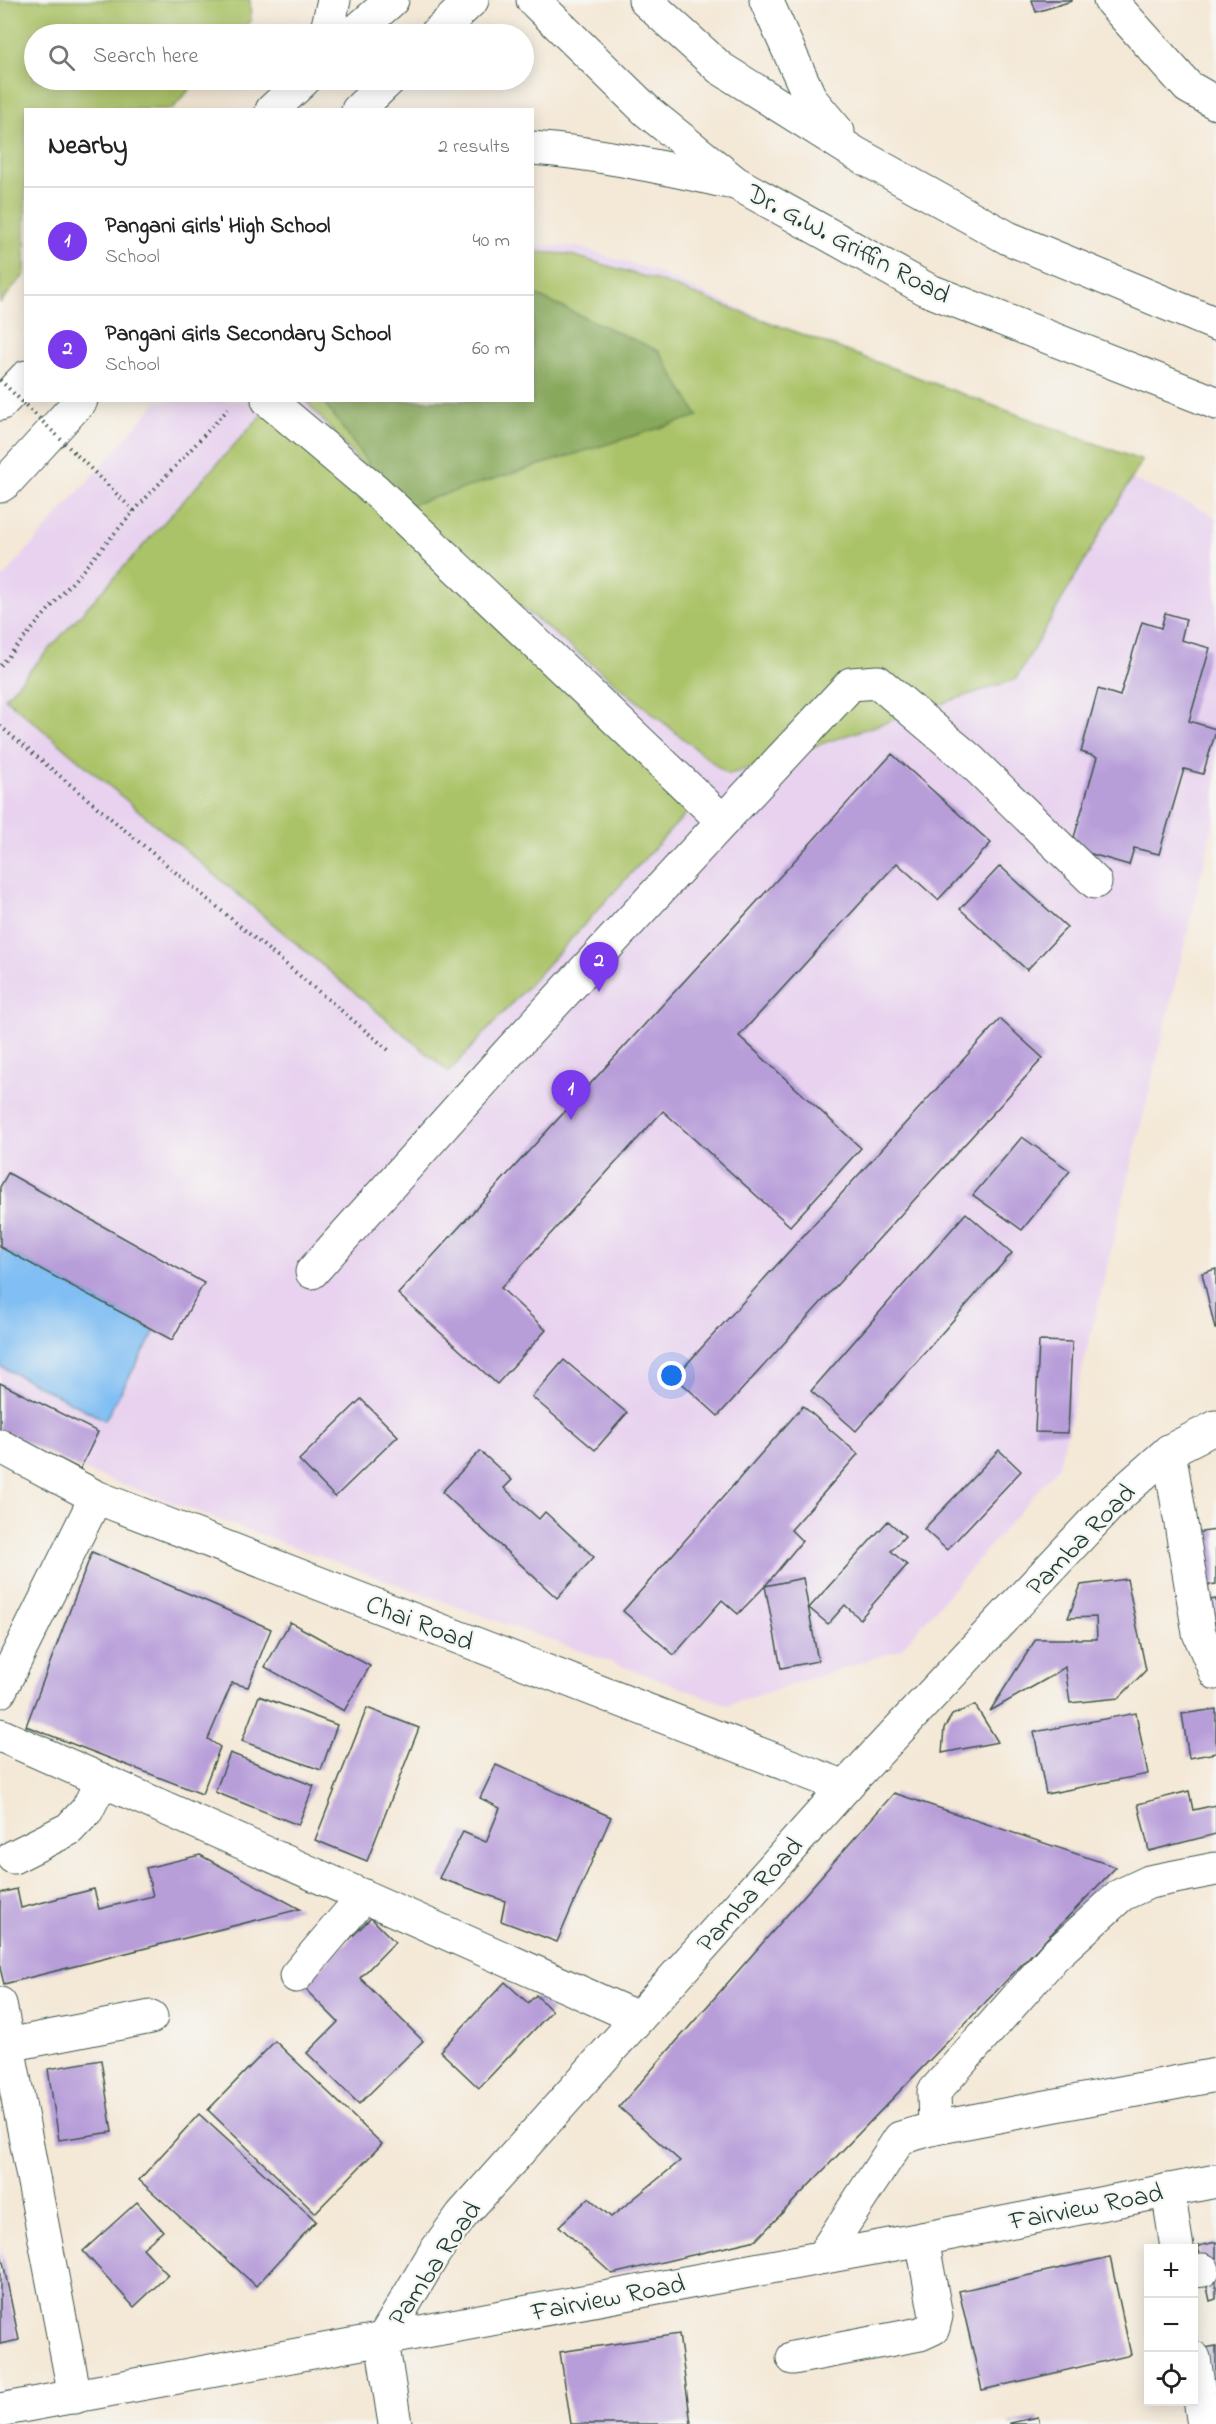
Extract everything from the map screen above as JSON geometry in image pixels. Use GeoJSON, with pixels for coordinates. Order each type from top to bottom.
{"type":"FeatureCollection","features":[{"type":"Feature","properties":{"kind":"street"},"geometry":{"type":"LineString","coordinates":[[328,24],[334,0]]}},
{"type":"Feature","properties":{"kind":"street"},"geometry":{"type":"LineString","coordinates":[[364,24],[392,0]]}},
{"type":"Feature","properties":{"kind":"street"},"geometry":{"type":"LineString","coordinates":[[447,24],[472,0]]}},
{"type":"Feature","properties":{"kind":"street","name":"Dr. G.W. Griffin Road"},"geometry":{"type":"LineString","coordinates":[[533,0],[648,112],[736,183],[928,290],[1185,392],[1216,402]]}},
{"type":"Feature","properties":{"kind":"street"},"geometry":{"type":"LineString","coordinates":[[645,0],[720,68],[855,153],[1008,238],[1216,323]]}},
{"type":"Feature","properties":{"kind":"street"},"geometry":{"type":"LineString","coordinates":[[766,0],[812,100],[855,153]]}},
{"type":"Feature","properties":{"kind":"street"},"geometry":{"type":"LineString","coordinates":[[1110,0],[1188,87],[1216,103]]}},
{"type":"Feature","properties":{"kind":"street"},"geometry":{"type":"LineString","coordinates":[[275,108],[294,90]]}},
{"type":"Feature","properties":{"kind":"street"},"geometry":{"type":"LineString","coordinates":[[360,108],[379,90]]}},
{"type":"Feature","properties":{"kind":"street"},"geometry":{"type":"LineString","coordinates":[[534,148],[639,162],[736,183]]}},
{"type":"Feature","properties":{"kind":"street"},"geometry":{"type":"LineString","coordinates":[[0,404],[24,379]]}},
{"type":"Feature","properties":{"kind":"street"},"geometry":{"type":"LineString","coordinates":[[0,486],[79,402]]}},
{"type":"Feature","properties":{"kind":"street"},"geometry":{"type":"LineString","coordinates":[[270,402],[375,490],[723,821]]}},
{"type":"Feature","properties":{"kind":"street"},"geometry":{"type":"LineString","coordinates":[[312,1272],[502,1060],[851,684],[878,682],[969,759],[1095,882]]}},
{"type":"Feature","properties":{"kind":"street","name":"Pamba Road"},"geometry":{"type":"LineString","coordinates":[[395,2424],[382,2341],[435,2252],[462,2215],[845,1787],[1114,1500],[1169,1451],[1216,1427]]}},
{"type":"Feature","properties":{"kind":"street","name":"Chai Road"},"geometry":{"type":"LineString","coordinates":[[0,1446],[96,1497],[845,1787]]}},
{"type":"Feature","properties":{"kind":"street"},"geometry":{"type":"LineString","coordinates":[[1169,1451],[1199,1633],[1216,1673]]}},
{"type":"Feature","properties":{"kind":"street"},"geometry":{"type":"LineString","coordinates":[[0,1691],[96,1497]]}},
{"type":"Feature","properties":{"kind":"street"},"geometry":{"type":"LineString","coordinates":[[0,1735],[638,2018]]}},
{"type":"Feature","properties":{"kind":"street"},"geometry":{"type":"LineString","coordinates":[[13,1857],[69,1829],[87,1810],[102,1780]]}},
{"type":"Feature","properties":{"kind":"street"},"geometry":{"type":"LineString","coordinates":[[935,2128],[934,2092],[1054,1956],[1121,1895],[1149,1882],[1216,1869]]}},
{"type":"Feature","properties":{"kind":"street"},"geometry":{"type":"LineString","coordinates":[[296,1976],[364,1896]]}},
{"type":"Feature","properties":{"kind":"street"},"geometry":{"type":"LineString","coordinates":[[0,2004],[75,2397]]}},
{"type":"Feature","properties":{"kind":"street"},"geometry":{"type":"LineString","coordinates":[[8,2045],[151,2017]]}},
{"type":"Feature","properties":{"kind":"street"},"geometry":{"type":"LineString","coordinates":[[822,2257],[900,2138],[935,2128],[1216,2075]]}},
{"type":"Feature","properties":{"kind":"street","name":"Fairview Road"},"geometry":{"type":"LineString","coordinates":[[0,2410],[382,2341],[1216,2181]]}},
{"type":"Feature","properties":{"kind":"street"},"geometry":{"type":"LineString","coordinates":[[1168,2190],[1176,2244]]}},
{"type":"Feature","properties":{"kind":"street"},"geometry":{"type":"LineString","coordinates":[[793,2358],[920,2334],[933,2328],[936,2316],[922,2239]]}},
{"type":"Feature","properties":{"kind":"street"},"geometry":{"type":"LineString","coordinates":[[1198,2385],[1203,2419],[1206,2424]]}},
{"type":"Feature","properties":{"kind":"path"},"geometry":{"type":"LineString","coordinates":[[0,380],[134,511]]}},
{"type":"Feature","properties":{"kind":"path"},"geometry":{"type":"LineString","coordinates":[[0,666],[134,511],[234,402]]}},
{"type":"Feature","properties":{"kind":"path"},"geometry":{"type":"LineString","coordinates":[[0,726],[391,1052]]}},
{"type":"Feature","properties":{"kind":"shaded area"},"geometry":{"type":"Polygon","coordinates":[[[534,245],[577,247],[649,269],[1210,513],[1216,519],[1216,814],[1059,1466],[900,1650],[728,1705],[86,1471],[0,1426],[0,581],[157,402],[534,402],[534,245]]]}},
{"type":"Feature","properties":{"kind":"green space"},"geometry":{"type":"Polygon","coordinates":[[[0,0],[250,0],[251,20],[247,24],[24,24],[24,90],[189,90],[173,108],[24,108],[24,275],[0,303],[0,0]]]}},
{"type":"Feature","properties":{"kind":"green space"},"geometry":{"type":"Polygon","coordinates":[[[534,252],[568,254],[656,280],[1142,461],[1016,679],[728,775],[400,508],[307,402],[534,402],[534,252]]]}},
{"type":"Feature","properties":{"kind":"green space"},"geometry":{"type":"Polygon","coordinates":[[[534,294],[659,351],[698,416],[400,508],[324,402],[534,402],[534,294]]]}},
{"type":"Feature","properties":{"kind":"green space"},"geometry":{"type":"Polygon","coordinates":[[[275,402],[692,807],[449,1072],[5,698],[275,402]]]}},
{"type":"Feature","properties":{"kind":"water"},"geometry":{"type":"Polygon","coordinates":[[[2,1248],[155,1331],[105,1420],[0,1366],[0,1252],[2,1248]]]}},
{"type":"Feature","properties":{"kind":"building"},"geometry":{"type":"Polygon","coordinates":[[[1032,0],[1072,0],[1072,1],[1036,12],[1032,0]]]}},
{"type":"Feature","properties":{"kind":"building"},"geometry":{"type":"Polygon","coordinates":[[[1165,613],[1186,619],[1181,640],[1210,648],[1189,721],[1216,729],[1216,731],[1203,774],[1184,769],[1159,854],[1134,848],[1129,865],[1071,848],[1097,757],[1081,752],[1098,689],[1120,696],[1142,622],[1161,628],[1165,613]]]}},
{"type":"Feature","properties":{"kind":"building"},"geometry":{"type":"Polygon","coordinates":[[[892,754],[991,843],[938,900],[897,863],[739,1036],[861,1148],[790,1226],[663,1111],[501,1288],[546,1330],[497,1384],[398,1294],[892,754]]]}},
{"type":"Feature","properties":{"kind":"building"},"geometry":{"type":"Polygon","coordinates":[[[1000,866],[1067,927],[1027,970],[960,909],[1000,866]]]}},
{"type":"Feature","properties":{"kind":"building"},"geometry":{"type":"Polygon","coordinates":[[[1000,1019],[1043,1058],[718,1416],[675,1377],[1000,1019]]]}},
{"type":"Feature","properties":{"kind":"building"},"geometry":{"type":"Polygon","coordinates":[[[1022,1137],[1070,1171],[1022,1230],[973,1195],[1022,1137]]]}},
{"type":"Feature","properties":{"kind":"building"},"geometry":{"type":"Polygon","coordinates":[[[8,1173],[204,1283],[172,1340],[0,1247],[0,1187],[8,1173]]]}},
{"type":"Feature","properties":{"kind":"building"},"geometry":{"type":"Polygon","coordinates":[[[966,1213],[1012,1253],[856,1431],[811,1391],[966,1213]]]}},
{"type":"Feature","properties":{"kind":"building"},"geometry":{"type":"Polygon","coordinates":[[[1216,1269],[1216,1329],[1215,1329],[1202,1273],[1216,1269]]]}},
{"type":"Feature","properties":{"kind":"building"},"geometry":{"type":"Polygon","coordinates":[[[1039,1341],[1072,1342],[1068,1433],[1035,1432],[1039,1341]]]}},
{"type":"Feature","properties":{"kind":"building"},"geometry":{"type":"Polygon","coordinates":[[[564,1360],[627,1413],[595,1450],[532,1397],[564,1360]]]}},
{"type":"Feature","properties":{"kind":"building"},"geometry":{"type":"Polygon","coordinates":[[[0,1383],[98,1432],[80,1469],[0,1429],[0,1383]]]}},
{"type":"Feature","properties":{"kind":"building"},"geometry":{"type":"Polygon","coordinates":[[[361,1399],[398,1436],[335,1497],[299,1460],[361,1399]]]}},
{"type":"Feature","properties":{"kind":"building"},"geometry":{"type":"Polygon","coordinates":[[[803,1406],[858,1454],[791,1530],[802,1541],[765,1586],[738,1614],[722,1600],[674,1655],[623,1611],[803,1406]]]}},
{"type":"Feature","properties":{"kind":"building"},"geometry":{"type":"Polygon","coordinates":[[[999,1450],[1021,1471],[947,1550],[924,1529],[999,1450]]]}},
{"type":"Feature","properties":{"kind":"building"},"geometry":{"type":"Polygon","coordinates":[[[480,1451],[512,1480],[504,1488],[539,1519],[545,1512],[594,1557],[557,1598],[442,1492],[480,1451]]]}},
{"type":"Feature","properties":{"kind":"building"},"geometry":{"type":"Polygon","coordinates":[[[888,1521],[905,1536],[891,1551],[907,1565],[860,1619],[845,1605],[828,1624],[809,1608],[888,1521]]]}},
{"type":"Feature","properties":{"kind":"building"},"geometry":{"type":"Polygon","coordinates":[[[1216,1530],[1216,1584],[1196,1587],[1187,1534],[1216,1530]]]}},
{"type":"Feature","properties":{"kind":"building"},"geometry":{"type":"Polygon","coordinates":[[[92,1552],[271,1629],[248,1687],[232,1683],[208,1739],[220,1747],[202,1794],[26,1726],[92,1552]]]}},
{"type":"Feature","properties":{"kind":"building"},"geometry":{"type":"Polygon","coordinates":[[[803,1578],[818,1661],[781,1668],[765,1586],[803,1578]]]}},
{"type":"Feature","properties":{"kind":"building"},"geometry":{"type":"Polygon","coordinates":[[[1127,1579],[1146,1670],[1119,1698],[1070,1703],[1065,1667],[990,1711],[1036,1639],[1097,1639],[1096,1617],[1068,1618],[1081,1585],[1127,1579]]]}},
{"type":"Feature","properties":{"kind":"building"},"geometry":{"type":"Polygon","coordinates":[[[1216,1599],[1216,1624],[1215,1625],[1210,1600],[1216,1599]]]}},
{"type":"Feature","properties":{"kind":"building"},"geometry":{"type":"Polygon","coordinates":[[[290,1622],[370,1666],[344,1711],[265,1667],[290,1622]]]}},
{"type":"Feature","properties":{"kind":"building"},"geometry":{"type":"Polygon","coordinates":[[[259,1696],[337,1725],[321,1770],[242,1741],[259,1696]]]}},
{"type":"Feature","properties":{"kind":"building"},"geometry":{"type":"Polygon","coordinates":[[[975,1705],[998,1742],[942,1753],[944,1728],[952,1715],[975,1705]]]}},
{"type":"Feature","properties":{"kind":"building"},"geometry":{"type":"Polygon","coordinates":[[[367,1708],[419,1728],[367,1861],[315,1840],[367,1708]]]}},
{"type":"Feature","properties":{"kind":"building"},"geometry":{"type":"Polygon","coordinates":[[[1216,1709],[1216,1753],[1189,1758],[1182,1714],[1216,1709]]]}},
{"type":"Feature","properties":{"kind":"building"},"geometry":{"type":"Polygon","coordinates":[[[1136,1713],[1148,1774],[1046,1794],[1034,1732],[1136,1713]]]}},
{"type":"Feature","properties":{"kind":"building"},"geometry":{"type":"Polygon","coordinates":[[[230,1753],[314,1786],[298,1825],[215,1792],[230,1753]]]}},
{"type":"Feature","properties":{"kind":"building"},"geometry":{"type":"Polygon","coordinates":[[[496,1765],[611,1817],[557,1942],[501,1921],[505,1901],[439,1878],[463,1832],[486,1842],[500,1808],[480,1798],[496,1765]]]}},
{"type":"Feature","properties":{"kind":"building"},"geometry":{"type":"Polygon","coordinates":[[[1189,1791],[1193,1810],[1216,1805],[1216,1834],[1149,1851],[1138,1804],[1189,1791]]]}},
{"type":"Feature","properties":{"kind":"building"},"geometry":{"type":"Polygon","coordinates":[[[894,1793],[1116,1867],[756,2240],[612,2274],[559,2226],[589,2198],[611,2217],[680,2161],[619,2107],[894,1793]]]}},
{"type":"Feature","properties":{"kind":"building"},"geometry":{"type":"Polygon","coordinates":[[[200,1855],[300,1909],[4,1984],[0,1968],[0,1893],[17,1889],[21,1908],[94,1889],[99,1909],[153,1896],[146,1868],[200,1855]]]}},
{"type":"Feature","properties":{"kind":"building"},"geometry":{"type":"Polygon","coordinates":[[[371,1918],[395,1942],[360,1978],[423,2041],[359,2104],[307,2053],[338,2022],[302,1986],[371,1918]]]}},
{"type":"Feature","properties":{"kind":"building"},"geometry":{"type":"Polygon","coordinates":[[[505,1982],[528,2003],[536,1995],[552,2011],[479,2088],[440,2051],[505,1982]]]}},
{"type":"Feature","properties":{"kind":"building"},"geometry":{"type":"Polygon","coordinates":[[[275,2041],[382,2144],[315,2213],[208,2110],[275,2041]]]}},
{"type":"Feature","properties":{"kind":"building"},"geometry":{"type":"Polygon","coordinates":[[[101,2060],[112,2132],[59,2140],[48,2069],[101,2060]]]}},
{"type":"Feature","properties":{"kind":"building"},"geometry":{"type":"Polygon","coordinates":[[[199,2114],[316,2221],[256,2286],[139,2180],[199,2114]]]}},
{"type":"Feature","properties":{"kind":"building"},"geometry":{"type":"Polygon","coordinates":[[[137,2202],[163,2231],[143,2248],[168,2275],[134,2307],[83,2251],[137,2202]]]}},
{"type":"Feature","properties":{"kind":"building"},"geometry":{"type":"Polygon","coordinates":[[[1216,2242],[1216,2299],[1210,2301],[1198,2246],[1216,2242]]]}},
{"type":"Feature","properties":{"kind":"building"},"geometry":{"type":"Polygon","coordinates":[[[0,2247],[19,2340],[0,2344],[0,2247]]]}},
{"type":"Feature","properties":{"kind":"building"},"geometry":{"type":"Polygon","coordinates":[[[1110,2257],[1131,2355],[982,2390],[959,2291],[1110,2257]]]}},
{"type":"Feature","properties":{"kind":"building"},"geometry":{"type":"Polygon","coordinates":[[[679,2334],[691,2424],[571,2424],[560,2352],[679,2334]]]}},
{"type":"Feature","properties":{"kind":"building"},"geometry":{"type":"Polygon","coordinates":[[[1216,2346],[1216,2382],[1212,2383],[1205,2348],[1216,2346]]]}},
{"type":"Feature","properties":{"kind":"building"},"geometry":{"type":"Polygon","coordinates":[[[1038,2417],[1040,2424],[1010,2424],[1010,2423],[1038,2417]]]}},
{"type":"Feature","properties":{"kind":"place","name":"Pangani Girls Secondary School"},"geometry":{"type":"Point","coordinates":[599,992]}},
{"type":"Feature","properties":{"kind":"place","name":"Pangani Girls' High School"},"geometry":{"type":"Point","coordinates":[571,1120]}}]}
